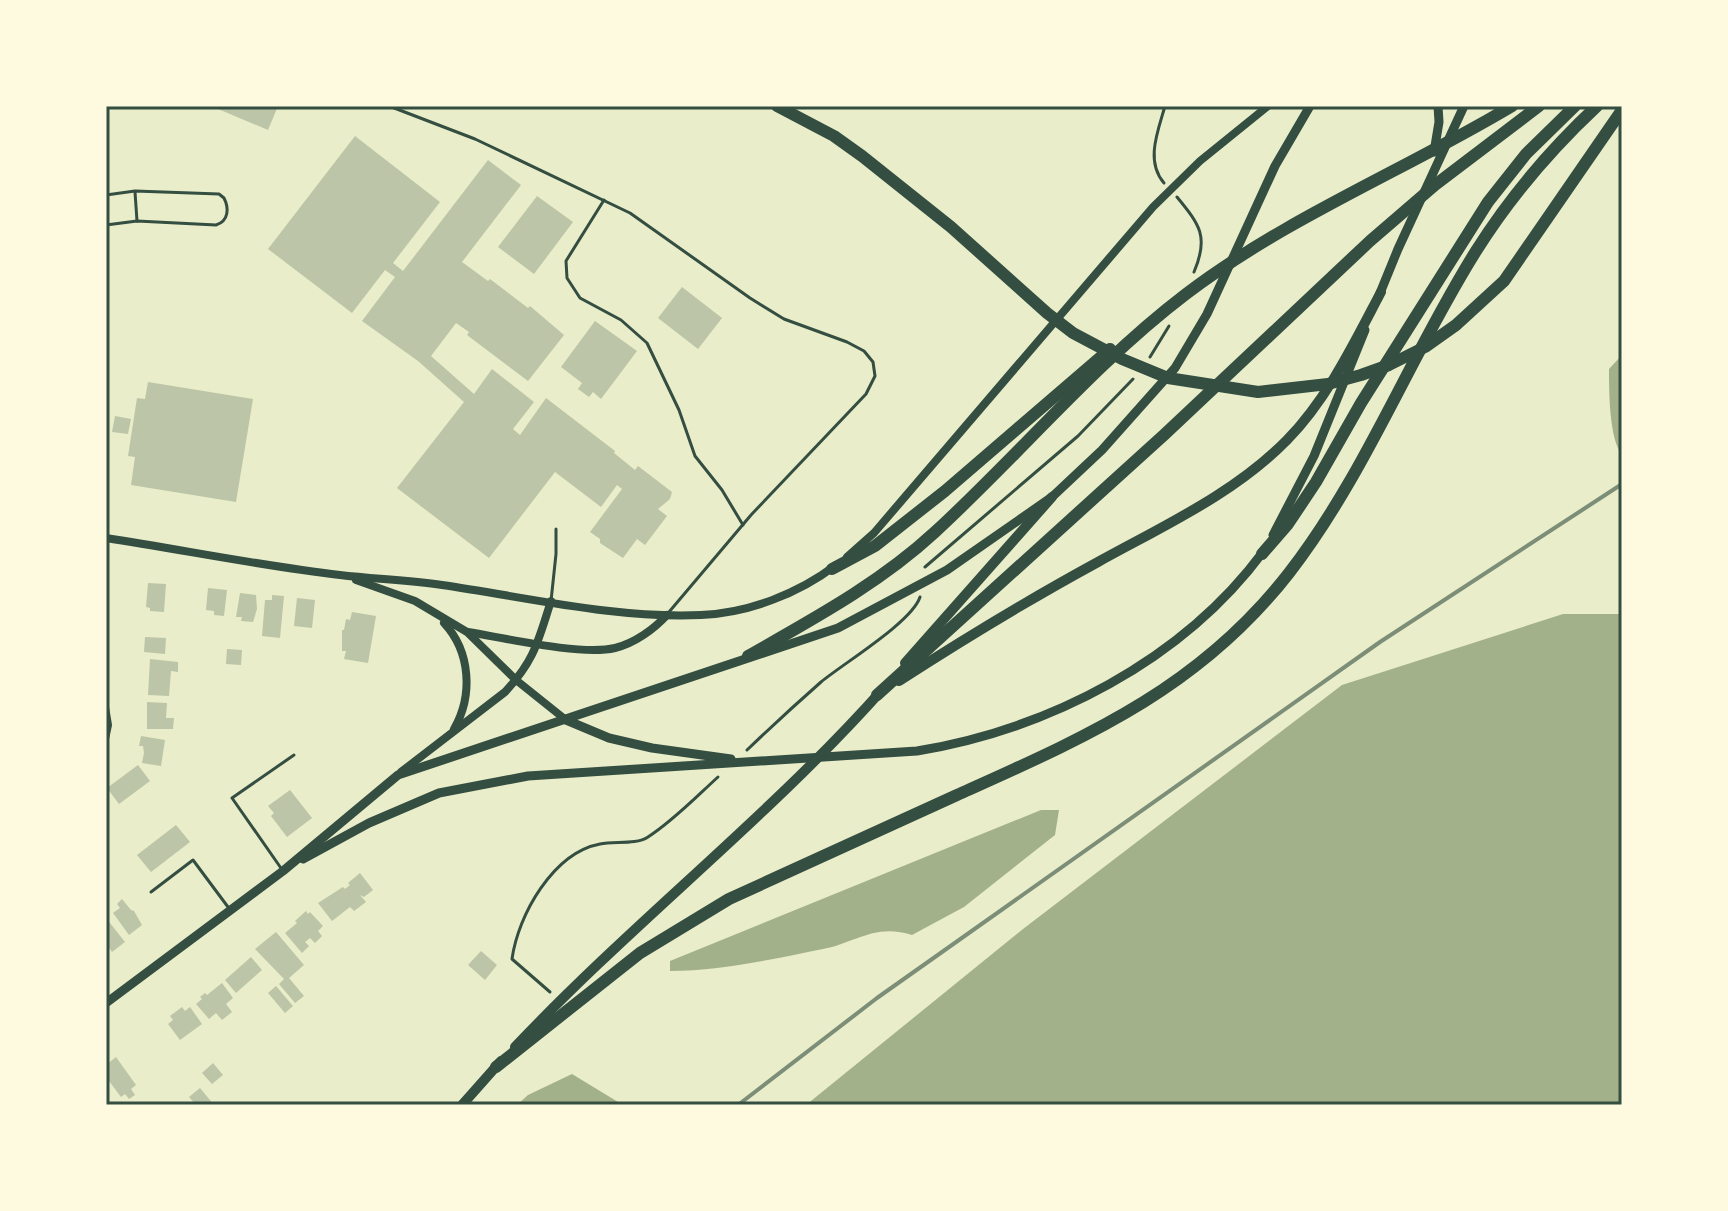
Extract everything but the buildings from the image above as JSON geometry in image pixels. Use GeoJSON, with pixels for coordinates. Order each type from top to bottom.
{"type":"FeatureCollection","features":[{"type":"Feature","properties":{"kind":"highway"},"geometry":{"type":"LineString","coordinates":[[777,106],[834,136],[893,181],[1073,333],[1122,359],[1168,378],[1258,392],[1339,381],[1389,365],[1425,347],[1456,325],[1504,281],[1622,110]]}},
{"type":"Feature","properties":{"kind":"highway"},"geometry":{"type":"LineString","coordinates":[[748,656],[851,597],[914,550],[1150,323],[1189,292],[1274,236],[1512,106]]}},
{"type":"Feature","properties":{"kind":"highway"},"geometry":{"type":"LineString","coordinates":[[877,695],[1165,434],[1370,241],[1435,185],[1539,106]]}},
{"type":"Feature","properties":{"kind":"highway"},"geometry":{"type":"LineString","coordinates":[[1262,554],[1288,524],[1316,482],[1361,403],[1488,202],[1526,154],[1575,106]]}},
{"type":"Feature","properties":{"kind":"highway"},"geometry":{"type":"LineString","coordinates":[[496,1067],[640,953],[675,930],[729,899],[1086,737],[1174,684],[1222,645],[1288,575],[1321,529],[1475,253],[1510,201],[1566,136],[1597,106]]}},
{"type":"Feature","properties":{"kind":"highway"},"geometry":{"type":"LineString","coordinates":[[832,569],[875,546],[945,491],[1110,349],[1150,323]]}},
{"type":"Feature","properties":{"kind":"main road"},"geometry":{"type":"LineString","coordinates":[[462,1105],[559,1000],[779,796],[877,695],[1052,497],[1102,450],[1175,368],[1207,314],[1275,166],[1310,106]]}},
{"type":"Feature","properties":{"kind":"main road"},"geometry":{"type":"LineString","coordinates":[[1430,179],[1439,122],[1438,106]]}},
{"type":"Feature","properties":{"kind":"main road"},"geometry":{"type":"LineString","coordinates":[[283,871],[369,823],[439,793],[528,776],[893,754],[930,749],[976,739],[1033,721],[1103,688],[1181,636],[1227,593],[1262,554],[1314,456],[1398,249],[1464,106]]}},
{"type":"Feature","properties":{"kind":"main road"},"geometry":{"type":"LineString","coordinates":[[877,695],[963,640],[1202,505],[1258,468],[1303,422],[1325,391],[1381,292]]}},
{"type":"Feature","properties":{"kind":"main road"},"geometry":{"type":"LineString","coordinates":[[106,1003],[283,871],[398,775],[748,656],[783,648],[855,621],[947,570],[1052,497]]}},
{"type":"Feature","properties":{"kind":"main road"},"geometry":{"type":"LineString","coordinates":[[566,720],[609,738],[652,748],[750,762]]}},
{"type":"Feature","properties":{"kind":"street"},"geometry":{"type":"LineString","coordinates":[[106,538],[339,575],[409,580],[667,615],[703,615],[770,601],[832,569],[874,533],[1153,207],[1200,161],[1268,106]]}},
{"type":"Feature","properties":{"kind":"street"},"geometry":{"type":"LineString","coordinates":[[339,575],[415,601],[467,632],[516,680],[566,720]]}},
{"type":"Feature","properties":{"kind":"street"},"geometry":{"type":"LineString","coordinates":[[398,775],[516,680],[532,658],[551,601]]}},
{"type":"Feature","properties":{"kind":"street"},"geometry":{"type":"LineString","coordinates":[[432,611],[453,636],[464,660],[467,683],[464,707],[451,734]]}},
{"type":"Feature","properties":{"kind":"street"},"geometry":{"type":"LineString","coordinates":[[467,632],[588,650],[614,648],[633,641],[667,615]]}},
{"type":"Feature","properties":{"kind":"street"},"geometry":{"type":"LineString","coordinates":[[106,707],[109,725],[106,739]]}},
{"type":"Feature","properties":{"kind":"lane"},"geometry":{"type":"LineString","coordinates":[[389,106],[475,139],[630,213],[784,319],[847,342],[864,351],[873,362],[874,378],[866,394],[743,525],[667,615]]}},
{"type":"Feature","properties":{"kind":"lane"},"geometry":{"type":"LineString","coordinates":[[135,191],[137,221]]}},
{"type":"Feature","properties":{"kind":"lane"},"geometry":{"type":"LineString","coordinates":[[106,195],[135,191],[219,194],[228,205],[225,220],[216,225],[137,221],[106,225]]}},
{"type":"Feature","properties":{"kind":"lane"},"geometry":{"type":"LineString","coordinates":[[604,200],[566,261],[567,278],[580,298],[621,320],[647,343],[679,410],[695,456],[722,490],[743,525]]}},
{"type":"Feature","properties":{"kind":"lane"},"geometry":{"type":"LineString","coordinates":[[551,601],[556,529]]}},
{"type":"Feature","properties":{"kind":"lane"},"geometry":{"type":"LineString","coordinates":[[283,871],[232,798],[294,755]]}},
{"type":"Feature","properties":{"kind":"lane"},"geometry":{"type":"LineString","coordinates":[[151,892],[193,860],[230,910]]}},
{"type":"Feature","properties":{"kind":"shaded area"},"geometry":{"type":"Polygon","coordinates":[[[1622,355],[1622,455],[1612,427],[1609,369],[1622,355]]]}},
{"type":"Feature","properties":{"kind":"shaded area"},"geometry":{"type":"Polygon","coordinates":[[[1563,614],[1622,614],[1622,1105],[806,1105],[1023,929],[1342,685],[1563,614]]]}},
{"type":"Feature","properties":{"kind":"shaded area"},"geometry":{"type":"Polygon","coordinates":[[[1041,810],[1059,810],[1055,835],[964,907],[912,935],[887,931],[766,960],[670,971],[670,961],[1041,810]]]}},
{"type":"Feature","properties":{"kind":"shaded area"},"geometry":{"type":"Polygon","coordinates":[[[572,1074],[623,1105],[517,1105],[528,1095],[572,1074]]]}},
{"type":"Feature","properties":{"kind":"railway"},"geometry":{"type":"LineString","coordinates":[[738,1105],[877,998],[1380,642],[1622,484]]}}]}
